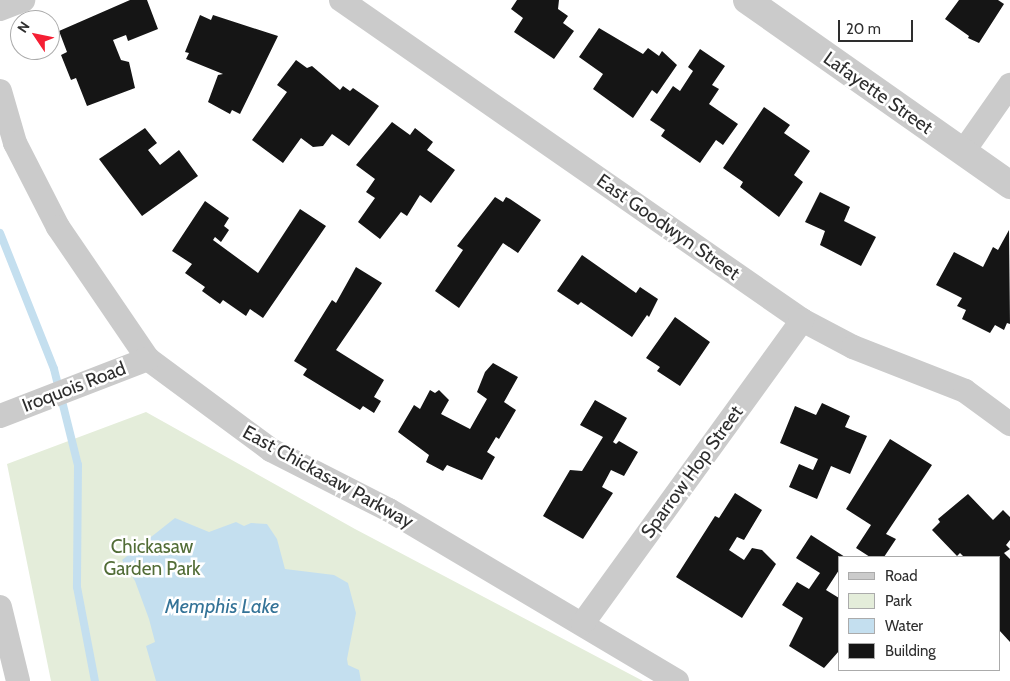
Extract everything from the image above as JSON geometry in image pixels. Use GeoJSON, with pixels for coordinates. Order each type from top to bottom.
{"type":"FeatureCollection","features":[{"type":"Feature","properties":{"kind":"street"},"geometry":{"type":"LineString","coordinates":[[0,9],[23,0]]}},
{"type":"Feature","properties":{"kind":"street","name":"East Goodwyn Street"},"geometry":{"type":"LineString","coordinates":[[341,0],[802,320],[853,347],[965,391],[1010,424]]}},
{"type":"Feature","properties":{"kind":"street","name":"Lafayette Street"},"geometry":{"type":"LineString","coordinates":[[747,0],[1010,185]]}},
{"type":"Feature","properties":{"kind":"street"},"geometry":{"type":"LineString","coordinates":[[963,152],[1010,85]]}},
{"type":"Feature","properties":{"kind":"street","name":"East Chickasaw Parkway"},"geometry":{"type":"LineString","coordinates":[[0,91],[16,142],[58,227],[148,359],[271,450],[388,510],[677,681]]}},
{"type":"Feature","properties":{"kind":"street","name":"Sparrow Hop Street"},"geometry":{"type":"LineString","coordinates":[[583,624],[802,320]]}},
{"type":"Feature","properties":{"kind":"street","name":"Iroquois Road"},"geometry":{"type":"LineString","coordinates":[[0,416],[148,359]]}},
{"type":"Feature","properties":{"kind":"street"},"geometry":{"type":"LineString","coordinates":[[0,607],[18,681]]}},
{"type":"Feature","properties":{"kind":"green space","name":"Chickasaw Garden Park"},"geometry":{"type":"Polygon","coordinates":[[[146,412],[355,529],[643,681],[51,681],[7,464],[146,412]]]}},
{"type":"Feature","properties":{"kind":"water","name":"Memphis Lake"},"geometry":{"type":"Polygon","coordinates":[[[175,518],[209,532],[236,522],[244,526],[251,523],[267,524],[277,539],[285,569],[334,575],[348,583],[356,613],[347,659],[348,665],[359,670],[361,681],[156,681],[146,646],[155,642],[149,619],[135,581],[122,560],[175,518]]]}},
{"type":"Feature","properties":{"kind":"building"},"geometry":{"type":"Polygon","coordinates":[[[130,0],[147,0],[158,29],[128,41],[126,35],[113,40],[121,60],[129,62],[135,88],[87,106],[76,78],[71,80],[61,55],[67,52],[60,31],[130,0]]]}},
{"type":"Feature","properties":{"kind":"building"},"geometry":{"type":"Polygon","coordinates":[[[517,0],[559,0],[558,9],[568,16],[563,23],[574,31],[554,59],[514,32],[523,18],[511,9],[517,0]]]}},
{"type":"Feature","properties":{"kind":"building"},"geometry":{"type":"Polygon","coordinates":[[[959,0],[998,0],[1004,4],[979,43],[968,38],[969,36],[945,19],[959,0]]]}},
{"type":"Feature","properties":{"kind":"building"},"geometry":{"type":"Polygon","coordinates":[[[200,15],[211,20],[213,15],[278,36],[240,114],[232,110],[230,114],[208,102],[218,75],[223,74],[186,59],[189,53],[185,52],[200,15]]]}},
{"type":"Feature","properties":{"kind":"building"},"geometry":{"type":"Polygon","coordinates":[[[599,28],[643,54],[648,48],[659,56],[662,51],[677,65],[657,94],[652,90],[633,118],[593,89],[603,74],[579,57],[599,28]]]}},
{"type":"Feature","properties":{"kind":"building"},"geometry":{"type":"Polygon","coordinates":[[[700,49],[725,66],[712,85],[719,89],[709,104],[738,124],[723,145],[716,140],[700,163],[661,136],[665,130],[650,120],[673,86],[680,91],[693,71],[688,67],[700,49]]]}},
{"type":"Feature","properties":{"kind":"building"},"geometry":{"type":"Polygon","coordinates":[[[296,60],[307,68],[312,66],[340,90],[343,86],[350,91],[353,88],[379,106],[349,146],[332,134],[323,146],[313,147],[301,138],[283,163],[252,140],[287,92],[277,85],[296,60]]]}},
{"type":"Feature","properties":{"kind":"building"},"geometry":{"type":"Polygon","coordinates":[[[764,107],[790,125],[784,133],[810,151],[794,175],[803,182],[779,217],[740,187],[743,182],[723,168],[764,107]]]}},
{"type":"Feature","properties":{"kind":"building"},"geometry":{"type":"Polygon","coordinates":[[[392,122],[410,135],[415,128],[433,142],[427,150],[455,170],[431,203],[420,195],[407,216],[401,212],[380,239],[358,222],[375,198],[366,192],[375,179],[356,165],[392,122]]]}},
{"type":"Feature","properties":{"kind":"building"},"geometry":{"type":"Polygon","coordinates":[[[145,128],[157,143],[148,150],[160,165],[179,150],[198,176],[142,216],[99,159],[145,128]]]}},
{"type":"Feature","properties":{"kind":"building"},"geometry":{"type":"Polygon","coordinates":[[[820,192],[850,207],[844,221],[876,237],[861,266],[820,245],[825,231],[805,222],[820,192]]]}},
{"type":"Feature","properties":{"kind":"building"},"geometry":{"type":"Polygon","coordinates":[[[495,197],[503,202],[506,197],[510,199],[541,220],[518,253],[503,243],[459,308],[435,291],[463,250],[457,246],[495,197]]]}},
{"type":"Feature","properties":{"kind":"building"},"geometry":{"type":"Polygon","coordinates":[[[205,201],[229,218],[224,226],[229,230],[221,242],[215,237],[213,240],[258,273],[300,209],[326,226],[263,318],[250,309],[246,316],[223,300],[220,304],[202,291],[205,287],[185,273],[192,264],[172,251],[205,201]]]}},
{"type":"Feature","properties":{"kind":"building"},"geometry":{"type":"Polygon","coordinates":[[[1009,230],[1010,324],[1007,323],[1004,330],[995,325],[990,333],[962,319],[966,310],[957,306],[962,298],[936,285],[954,252],[983,267],[993,247],[998,250],[1009,230]]]}},
{"type":"Feature","properties":{"kind":"building"},"geometry":{"type":"Polygon","coordinates":[[[582,255],[636,293],[640,287],[658,299],[649,317],[647,315],[632,337],[581,302],[578,305],[557,291],[582,255]]]}},
{"type":"Feature","properties":{"kind":"building"},"geometry":{"type":"Polygon","coordinates":[[[356,267],[382,283],[336,350],[384,380],[374,397],[381,401],[374,413],[363,406],[360,410],[303,375],[307,369],[294,361],[332,300],[336,303],[356,267]]]}},
{"type":"Feature","properties":{"kind":"building"},"geometry":{"type":"Polygon","coordinates":[[[675,317],[710,342],[680,386],[657,371],[660,367],[646,358],[675,317]]]}},
{"type":"Feature","properties":{"kind":"building"},"geometry":{"type":"Polygon","coordinates":[[[493,363],[518,377],[504,402],[516,410],[499,439],[496,437],[487,452],[495,457],[482,480],[447,465],[443,471],[426,462],[429,455],[398,432],[414,405],[420,409],[430,390],[435,393],[439,390],[449,400],[441,414],[470,429],[487,399],[477,392],[485,372],[493,363]]]}},
{"type":"Feature","properties":{"kind":"building"},"geometry":{"type":"Polygon","coordinates":[[[595,400],[627,418],[613,442],[616,444],[619,441],[638,452],[624,476],[611,470],[602,487],[613,493],[583,539],[543,516],[570,470],[582,471],[603,437],[580,425],[595,400]]]}},
{"type":"Feature","properties":{"kind":"building"},"geometry":{"type":"Polygon","coordinates":[[[822,403],[850,416],[845,427],[867,436],[850,474],[831,466],[817,499],[789,487],[799,464],[813,470],[818,459],[780,443],[795,406],[816,415],[822,403]]]}},
{"type":"Feature","properties":{"kind":"building"},"geometry":{"type":"Polygon","coordinates":[[[890,439],[932,465],[886,534],[896,539],[885,556],[868,556],[856,548],[871,525],[846,509],[890,439]]]}},
{"type":"Feature","properties":{"kind":"building"},"geometry":{"type":"Polygon","coordinates":[[[735,493],[762,510],[744,540],[737,537],[729,550],[744,560],[752,548],[762,550],[776,564],[742,618],[676,577],[715,516],[719,518],[735,493]]]}},
{"type":"Feature","properties":{"kind":"building"},"geometry":{"type":"Polygon","coordinates":[[[968,494],[993,520],[1003,510],[1010,517],[1010,540],[1006,545],[1010,549],[1004,553],[1010,559],[1010,642],[1000,631],[1000,556],[963,556],[960,553],[957,556],[932,530],[940,522],[938,519],[968,494]]]}},
{"type":"Feature","properties":{"kind":"building"},"geometry":{"type":"Polygon","coordinates":[[[811,535],[843,556],[838,556],[838,572],[826,590],[838,597],[838,652],[824,668],[789,646],[803,618],[782,605],[797,582],[809,589],[820,573],[796,558],[811,535]]]}},
{"type":"Feature","properties":{"kind":"waterway"},"geometry":{"type":"LineString","coordinates":[[0,233],[54,369],[78,465],[77,587],[95,681]]}}]}
